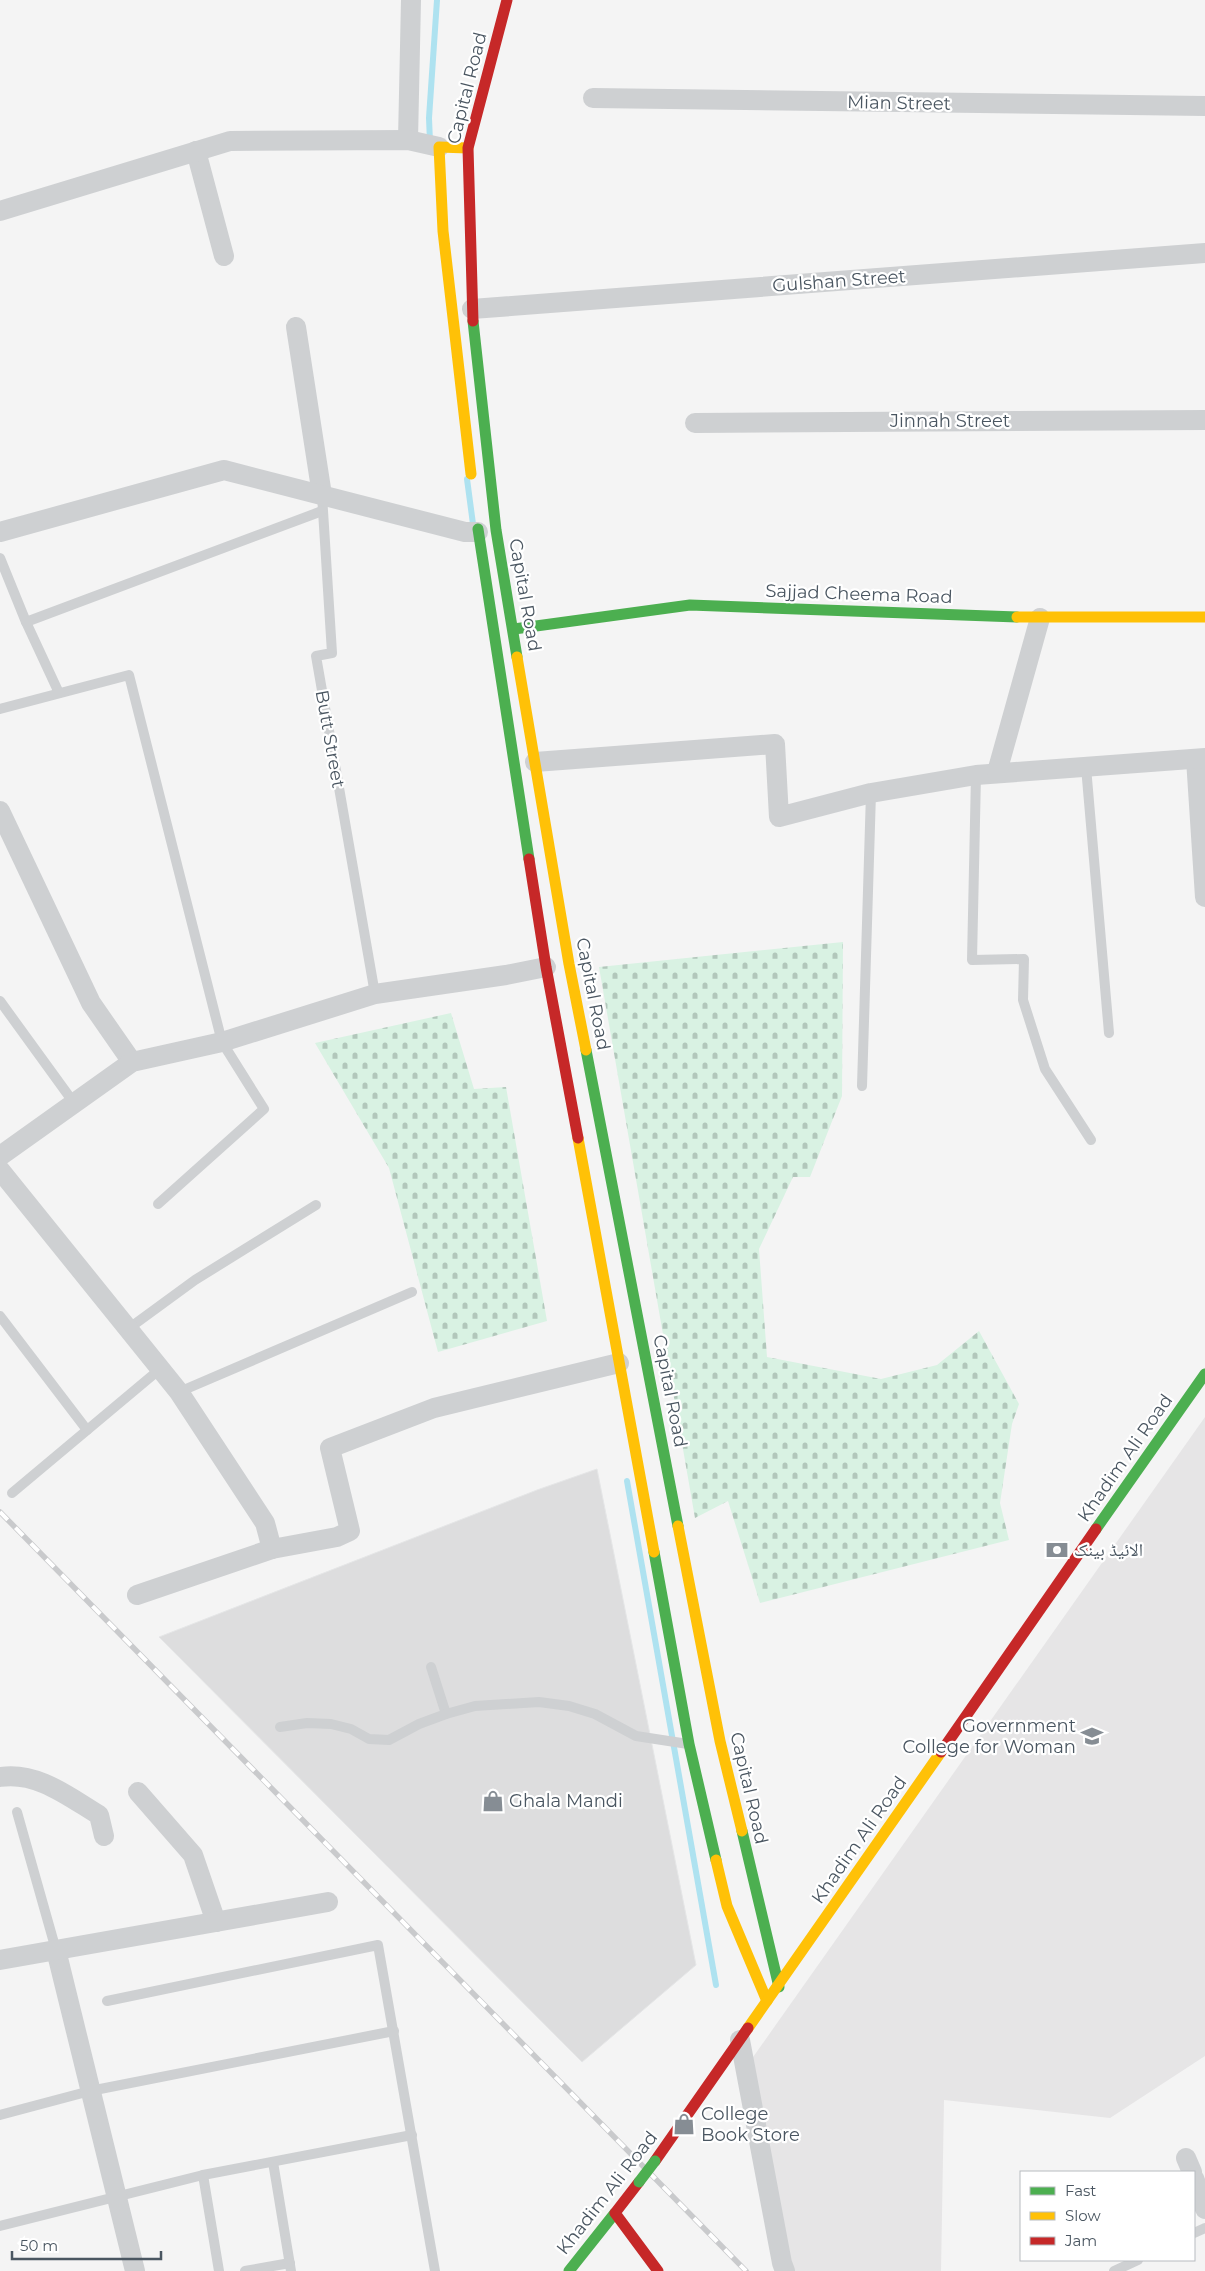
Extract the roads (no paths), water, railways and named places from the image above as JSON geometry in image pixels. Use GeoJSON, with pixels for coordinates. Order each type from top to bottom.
{"type":"FeatureCollection","features":[{"type":"Feature","properties":{"kind":"street"},"geometry":{"type":"LineString","coordinates":[[408,140],[411,0]]}},
{"type":"Feature","properties":{"kind":"street","name":"Capital Road"},"geometry":{"type":"LineString","coordinates":[[507,0],[468,148],[478,528],[514,629],[569,964],[720,1741],[779,1987]]}},
{"type":"Feature","properties":{"kind":"street","name":"Mian Street"},"geometry":{"type":"LineString","coordinates":[[593,98],[1205,106]]}},
{"type":"Feature","properties":{"kind":"street"},"geometry":{"type":"LineString","coordinates":[[0,211],[230,141],[408,140],[439,147],[468,148]]}},
{"type":"Feature","properties":{"kind":"street"},"geometry":{"type":"LineString","coordinates":[[439,147],[443,231],[472,483]]}},
{"type":"Feature","properties":{"kind":"street"},"geometry":{"type":"LineString","coordinates":[[196,151],[224,256]]}},
{"type":"Feature","properties":{"kind":"street","name":"Gulshan Street"},"geometry":{"type":"LineString","coordinates":[[472,309],[1205,253]]}},
{"type":"Feature","properties":{"kind":"street"},"geometry":{"type":"LineString","coordinates":[[296,326],[322,503]]}},
{"type":"Feature","properties":{"kind":"street","name":"Jinnah Street"},"geometry":{"type":"LineString","coordinates":[[695,423],[1205,420]]}},
{"type":"Feature","properties":{"kind":"street"},"geometry":{"type":"LineString","coordinates":[[0,532],[224,470],[322,503],[478,528],[546,967],[688,1744],[727,1906],[767,2001]]}},
{"type":"Feature","properties":{"kind":"street","name":"Sajjad Cheema Road"},"geometry":{"type":"LineString","coordinates":[[514,629],[690,605],[1040,618],[1205,617]]}},
{"type":"Feature","properties":{"kind":"street"},"geometry":{"type":"LineString","coordinates":[[998,772],[1040,618]]}},
{"type":"Feature","properties":{"kind":"street"},"geometry":{"type":"LineString","coordinates":[[535,762],[775,744],[779,817],[871,793],[976,774],[1201,759],[1205,897]]}},
{"type":"Feature","properties":{"kind":"street"},"geometry":{"type":"LineString","coordinates":[[0,811],[91,1003],[132,1062]]}},
{"type":"Feature","properties":{"kind":"street"},"geometry":{"type":"LineString","coordinates":[[0,1156],[132,1062],[222,1042],[375,994],[569,964]]}},
{"type":"Feature","properties":{"kind":"street"},"geometry":{"type":"LineString","coordinates":[[0,1170],[179,1392],[265,1523],[272,1549]]}},
{"type":"Feature","properties":{"kind":"street"},"geometry":{"type":"LineString","coordinates":[[137,1595],[272,1549],[337,1537],[350,1531],[330,1448],[434,1408],[619,1363]]}},
{"type":"Feature","properties":{"kind":"street","name":"Khadim Ali Road"},"geometry":{"type":"LineString","coordinates":[[569,2271],[655,2161],[767,2001],[779,1987],[1205,1374]]}},
{"type":"Feature","properties":{"kind":"street"},"geometry":{"type":"LineString","coordinates":[[688,1744],[720,1741]]}},
{"type":"Feature","properties":{"kind":"street"},"geometry":{"type":"LineString","coordinates":[[0,1777],[9,1775],[46,1782],[99,1815],[104,1836]]}},
{"type":"Feature","properties":{"kind":"street"},"geometry":{"type":"LineString","coordinates":[[138,1792],[193,1855],[216,1922]]}},
{"type":"Feature","properties":{"kind":"street"},"geometry":{"type":"LineString","coordinates":[[0,1960],[328,1902]]}},
{"type":"Feature","properties":{"kind":"street"},"geometry":{"type":"LineString","coordinates":[[56,1950],[135,2271]]}},
{"type":"Feature","properties":{"kind":"street"},"geometry":{"type":"LineString","coordinates":[[740,2040],[785,2271]]}},
{"type":"Feature","properties":{"kind":"street"},"geometry":{"type":"LineString","coordinates":[[1195,2181],[1205,2208]]}},
{"type":"Feature","properties":{"kind":"street"},"geometry":{"type":"LineString","coordinates":[[615,2214],[658,2271]]}},
{"type":"Feature","properties":{"kind":"lane"},"geometry":{"type":"LineString","coordinates":[[26,622],[322,503]]}},
{"type":"Feature","properties":{"kind":"lane","name":"Butt Street"},"geometry":{"type":"LineString","coordinates":[[322,503],[332,653],[316,656],[375,994]]}},
{"type":"Feature","properties":{"kind":"lane"},"geometry":{"type":"LineString","coordinates":[[0,558],[26,622],[59,693]]}},
{"type":"Feature","properties":{"kind":"lane"},"geometry":{"type":"LineString","coordinates":[[0,709],[128,675],[222,1042],[264,1109],[158,1204]]}},
{"type":"Feature","properties":{"kind":"lane"},"geometry":{"type":"LineString","coordinates":[[1086,767],[1109,1032]]}},
{"type":"Feature","properties":{"kind":"lane"},"geometry":{"type":"LineString","coordinates":[[976,774],[972,960],[1024,959],[1023,1000],[1045,1069],[1091,1140]]}},
{"type":"Feature","properties":{"kind":"lane"},"geometry":{"type":"LineString","coordinates":[[862,1086],[871,793]]}},
{"type":"Feature","properties":{"kind":"lane"},"geometry":{"type":"LineString","coordinates":[[0,1001],[74,1103]]}},
{"type":"Feature","properties":{"kind":"lane"},"geometry":{"type":"LineString","coordinates":[[128,1329],[195,1280],[316,1205]]}},
{"type":"Feature","properties":{"kind":"lane"},"geometry":{"type":"LineString","coordinates":[[179,1392],[412,1292]]}},
{"type":"Feature","properties":{"kind":"lane"},"geometry":{"type":"LineString","coordinates":[[0,1316],[87,1430]]}},
{"type":"Feature","properties":{"kind":"lane"},"geometry":{"type":"LineString","coordinates":[[12,1493],[160,1369]]}},
{"type":"Feature","properties":{"kind":"lane"},"geometry":{"type":"LineString","coordinates":[[431,1667],[446,1714]]}},
{"type":"Feature","properties":{"kind":"lane"},"geometry":{"type":"LineString","coordinates":[[280,1727],[306,1723],[331,1724],[351,1729],[369,1739],[389,1740],[419,1724],[475,1706],[539,1702],[569,1706],[596,1714],[636,1736],[688,1744]]}},
{"type":"Feature","properties":{"kind":"lane"},"geometry":{"type":"LineString","coordinates":[[17,1812],[56,1950]]}},
{"type":"Feature","properties":{"kind":"lane"},"geometry":{"type":"LineString","coordinates":[[106,2001],[378,1946],[435,2271]]}},
{"type":"Feature","properties":{"kind":"lane"},"geometry":{"type":"LineString","coordinates":[[0,2115],[90,2091],[394,2031]]}},
{"type":"Feature","properties":{"kind":"lane"},"geometry":{"type":"LineString","coordinates":[[0,2226],[117,2195],[203,2175],[412,2135]]}},
{"type":"Feature","properties":{"kind":"lane"},"geometry":{"type":"LineString","coordinates":[[245,2271],[290,2267],[273,2162]]}},
{"type":"Feature","properties":{"kind":"lane"},"geometry":{"type":"LineString","coordinates":[[203,2175],[219,2271]]}},
{"type":"Feature","properties":{"kind":"lane"},"geometry":{"type":"LineString","coordinates":[[1114,2271],[1136,2261]]}},
{"type":"Feature","properties":{"kind":"waterway"},"geometry":{"type":"LineString","coordinates":[[430,142],[429,118],[437,0]]}},
{"type":"Feature","properties":{"kind":"waterway"},"geometry":{"type":"LineString","coordinates":[[467,479],[473,524]]}},
{"type":"Feature","properties":{"kind":"waterway"},"geometry":{"type":"LineString","coordinates":[[627,1481],[716,1985]]}},
{"type":"Feature","properties":{"kind":"railway"},"geometry":{"type":"LineString","coordinates":[[0,1512],[746,2271]]}},
{"type":"Feature","properties":{"kind":"place","name":"الائیڈ بینک"},"geometry":{"type":"Point","coordinates":[1057,1550]}},
{"type":"Feature","properties":{"kind":"place","name":"Government College for Woman"},"geometry":{"type":"Point","coordinates":[1092,1736]}},
{"type":"Feature","properties":{"kind":"place","name":"Ghala Mandi"},"geometry":{"type":"Point","coordinates":[493,1801]}},
{"type":"Feature","properties":{"kind":"place","name":"College Book Store"},"geometry":{"type":"Point","coordinates":[684,2124]}}]}
